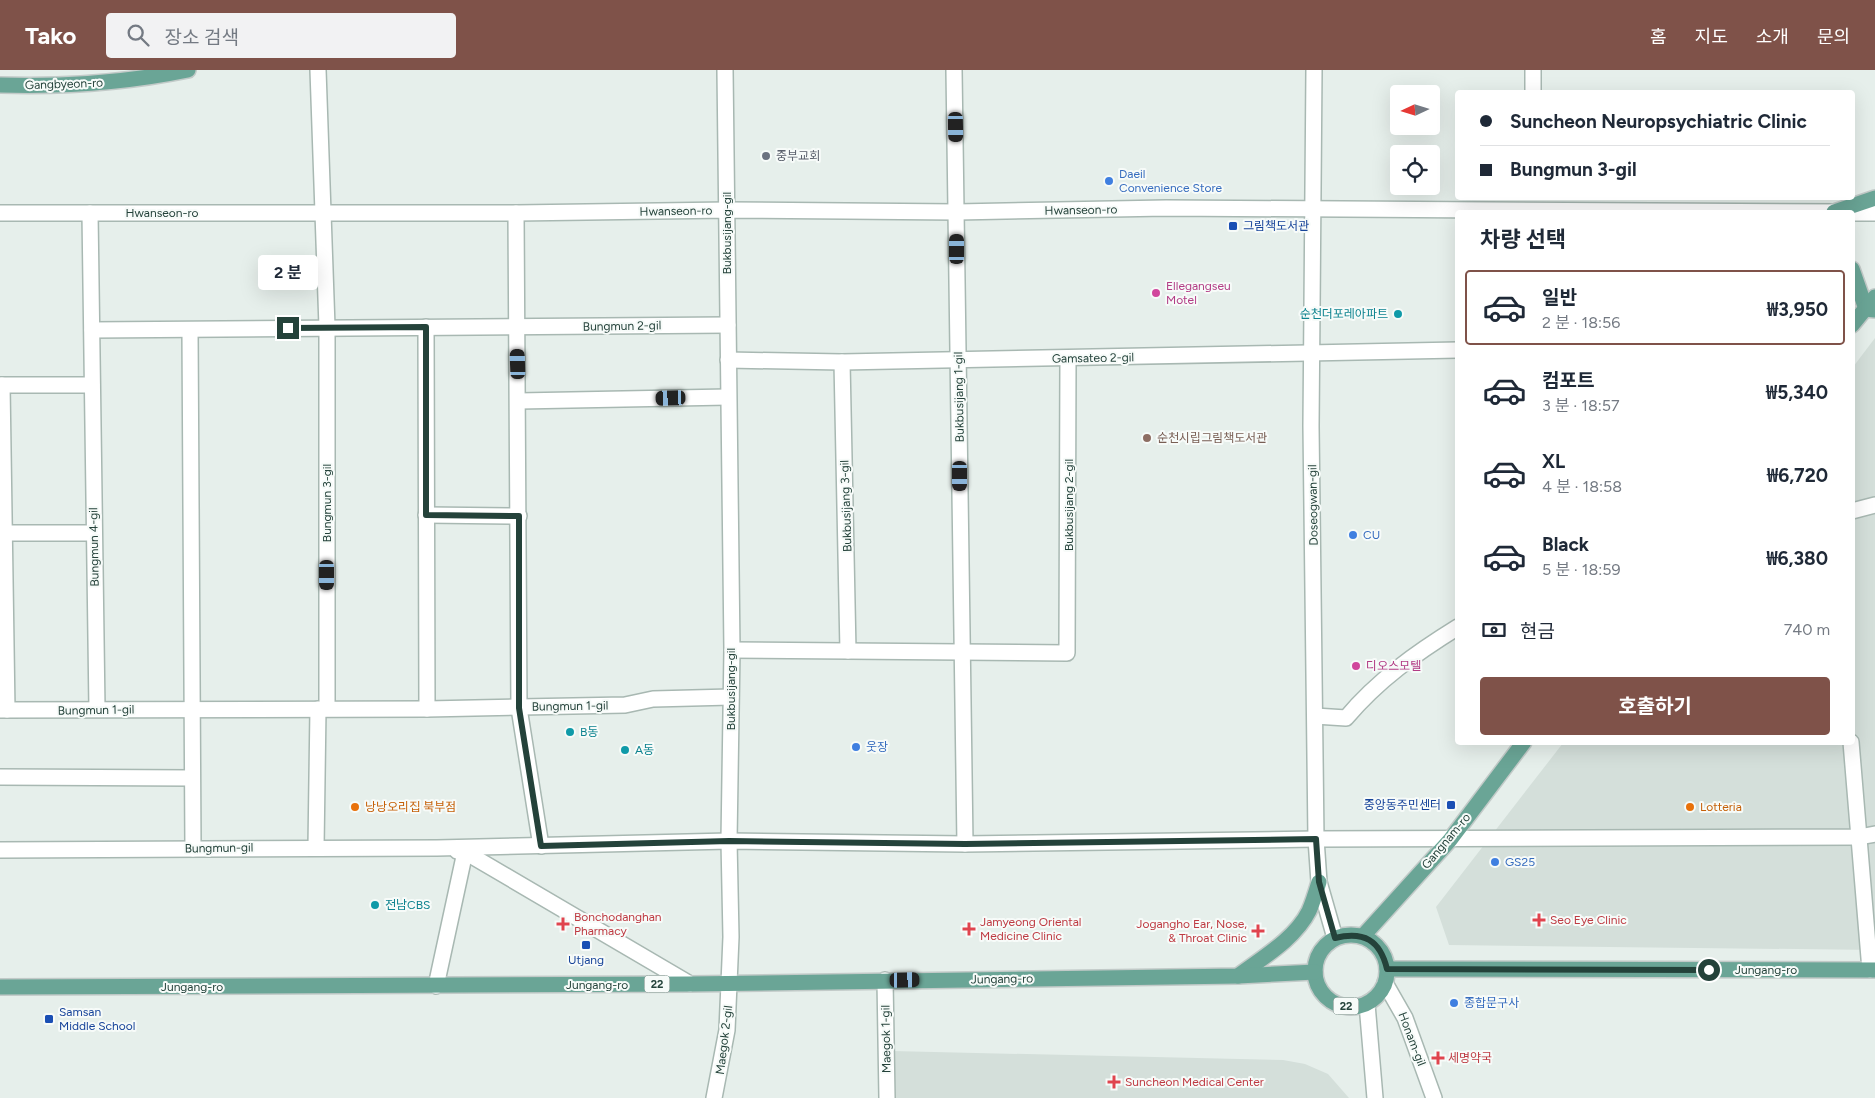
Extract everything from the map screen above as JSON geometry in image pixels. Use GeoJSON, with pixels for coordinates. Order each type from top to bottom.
{"type":"FeatureCollection","features":[{"type":"Feature","properties":{"kind":"main road","name":"Gangbyeon-ro"},"geometry":{"type":"LineString","coordinates":[[0,85],[65,87],[100,84],[188,70]]}},
{"type":"Feature","properties":{"kind":"main road"},"geometry":{"type":"LineString","coordinates":[[1840,210],[1875,198]]}},
{"type":"Feature","properties":{"kind":"main road"},"geometry":{"type":"LineString","coordinates":[[1855,274],[1872,305],[1855,322]]}},
{"type":"Feature","properties":{"kind":"main road","name":"Gangnam-ro"},"geometry":{"type":"LineString","coordinates":[[1363,936],[1450,840],[1522,745]]}},
{"type":"Feature","properties":{"kind":"main road"},"geometry":{"type":"LineString","coordinates":[[1238,976],[1284,941],[1297,926],[1308,912],[1319,882]]}},
{"type":"Feature","properties":{"kind":"main road"},"geometry":{"type":"LineString","coordinates":[[1315,972],[1317,958],[1324,946],[1335,938],[1349,934],[1363,936],[1376,944],[1384,955],[1386,976]]}},
{"type":"Feature","properties":{"kind":"main road","name":"Jungang-ro"},"geometry":{"type":"LineString","coordinates":[[1386,976],[1873,970]]}},
{"type":"Feature","properties":{"kind":"main road","name":"Jungang-ro"},"geometry":{"type":"LineString","coordinates":[[0,987],[690,984],[1238,976],[1315,972]]}},
{"type":"Feature","properties":{"kind":"main road","name":"22"},"geometry":{"type":"LineString","coordinates":[[1315,972],[1318,986],[1327,998],[1339,1005],[1353,1007],[1367,1004],[1378,995],[1386,976]]}},
{"type":"Feature","properties":{"kind":"street"},"geometry":{"type":"LineString","coordinates":[[318,70],[323,213]]}},
{"type":"Feature","properties":{"kind":"street","name":"Bukbusijang-gil"},"geometry":{"type":"LineString","coordinates":[[725,70],[732,650],[729,841],[730,982]]}},
{"type":"Feature","properties":{"kind":"street","name":"Bukbusijang 1-gil"},"geometry":{"type":"LineString","coordinates":[[954,70],[965,844]]}},
{"type":"Feature","properties":{"kind":"street","name":"Doseogwan-gil"},"geometry":{"type":"LineString","coordinates":[[1314,70],[1312,354],[1316,839],[1319,882],[1335,938]]}},
{"type":"Feature","properties":{"kind":"street"},"geometry":{"type":"LineString","coordinates":[[1533,70],[1533,90]]}},
{"type":"Feature","properties":{"kind":"street","name":"Hwanseon-ro"},"geometry":{"type":"LineString","coordinates":[[0,213],[516,213],[728,210],[957,212],[1166,208],[1532,207],[1713,210]]}},
{"type":"Feature","properties":{"kind":"street"},"geometry":{"type":"LineString","coordinates":[[1855,212],[1875,213]]}},
{"type":"Feature","properties":{"kind":"street","name":"Bungmun 4-gil"},"geometry":{"type":"LineString","coordinates":[[90,213],[97,710]]}},
{"type":"Feature","properties":{"kind":"street","name":"Bungmun 3-gil"},"geometry":{"type":"LineString","coordinates":[[322,709],[327,327],[323,213]]}},
{"type":"Feature","properties":{"kind":"street"},"geometry":{"type":"LineString","coordinates":[[516,213],[519,401],[519,708],[541,846]]}},
{"type":"Feature","properties":{"kind":"street","name":"Bungmun 2-gil"},"geometry":{"type":"LineString","coordinates":[[327,327],[728,325]]}},
{"type":"Feature","properties":{"kind":"street"},"geometry":{"type":"LineString","coordinates":[[92,330],[327,327]]}},
{"type":"Feature","properties":{"kind":"street"},"geometry":{"type":"LineString","coordinates":[[426,327],[427,709]]}},
{"type":"Feature","properties":{"kind":"street"},"geometry":{"type":"LineString","coordinates":[[190,330],[193,849]]}},
{"type":"Feature","properties":{"kind":"street","name":"Gamsateo 2-gil"},"geometry":{"type":"LineString","coordinates":[[728,360],[842,362],[1455,350]]}},
{"type":"Feature","properties":{"kind":"street","name":"Bukbusijang 2-gil"},"geometry":{"type":"LineString","coordinates":[[961,651],[1067,653],[1068,358]]}},
{"type":"Feature","properties":{"kind":"street","name":"Bukbusijang 3-gil"},"geometry":{"type":"LineString","coordinates":[[842,362],[848,650]]}},
{"type":"Feature","properties":{"kind":"street"},"geometry":{"type":"LineString","coordinates":[[4,710],[1,385],[92,385]]}},
{"type":"Feature","properties":{"kind":"street"},"geometry":{"type":"LineString","coordinates":[[519,401],[728,397]]}},
{"type":"Feature","properties":{"kind":"street"},"geometry":{"type":"LineString","coordinates":[[1855,510],[1875,505]]}},
{"type":"Feature","properties":{"kind":"street"},"geometry":{"type":"LineString","coordinates":[[426,515],[519,516]]}},
{"type":"Feature","properties":{"kind":"street"},"geometry":{"type":"LineString","coordinates":[[2,533],[94,533]]}},
{"type":"Feature","properties":{"kind":"street"},"geometry":{"type":"LineString","coordinates":[[1315,716],[1346,718],[1372,689],[1398,667],[1455,629]]}},
{"type":"Feature","properties":{"kind":"street"},"geometry":{"type":"LineString","coordinates":[[732,650],[961,651]]}},
{"type":"Feature","properties":{"kind":"street","name":"Bungmun 1-gil"},"geometry":{"type":"LineString","coordinates":[[4,710],[519,708],[625,705],[653,699],[732,696]]}},
{"type":"Feature","properties":{"kind":"street"},"geometry":{"type":"LineString","coordinates":[[316,847],[322,709]]}},
{"type":"Feature","properties":{"kind":"street"},"geometry":{"type":"LineString","coordinates":[[1851,745],[1873,970]]}},
{"type":"Feature","properties":{"kind":"street"},"geometry":{"type":"LineString","coordinates":[[0,778],[192,778]]}},
{"type":"Feature","properties":{"kind":"street","name":"Bungmun-gil"},"geometry":{"type":"LineString","coordinates":[[0,850],[316,847],[437,848],[729,841],[965,844],[1316,839],[1859,837],[1875,834]]}},
{"type":"Feature","properties":{"kind":"street","name":"Bungmun-gil"},"geometry":{"type":"LineString","coordinates":[[437,848],[465,852],[690,984]]}},
{"type":"Feature","properties":{"kind":"street"},"geometry":{"type":"LineString","coordinates":[[436,986],[465,852]]}},
{"type":"Feature","properties":{"kind":"street","name":"Honam-gil"},"geometry":{"type":"LineString","coordinates":[[1386,976],[1405,1018],[1434,1098]]}},
{"type":"Feature","properties":{"kind":"street","name":"Maegok 1-gil"},"geometry":{"type":"LineString","coordinates":[[885,980],[886,1098]]}},
{"type":"Feature","properties":{"kind":"street","name":"Maegok 2-gil"},"geometry":{"type":"LineString","coordinates":[[714,1098],[727,1030],[730,982]]}},
{"type":"Feature","properties":{"kind":"street"},"geometry":{"type":"LineString","coordinates":[[1367,1004],[1375,1098]]}},
{"type":"Feature","properties":{"kind":"shaded area"},"geometry":{"type":"Polygon","coordinates":[[[1875,338],[1875,950],[1449,945],[1436,907],[1561,745],[1855,745],[1855,364],[1875,338]]]}},
{"type":"Feature","properties":{"kind":"shaded area","name":"Suncheon Medical Center"},"geometry":{"type":"Polygon","coordinates":[[[892,1051],[1283,1060],[1305,1064],[1328,1074],[1349,1098],[893,1098],[892,1051]]]}},
{"type":"Feature","properties":{"kind":"place","name":"중부교회"},"geometry":{"type":"Point","coordinates":[766,156]}},
{"type":"Feature","properties":{"kind":"place","name":"Daeil Convenience Store"},"geometry":{"type":"Point","coordinates":[1109,181]}},
{"type":"Feature","properties":{"kind":"place","name":"그림책도서관"},"geometry":{"type":"Point","coordinates":[1233,226]}},
{"type":"Feature","properties":{"kind":"place","name":"Ellegangseu Motel"},"geometry":{"type":"Point","coordinates":[1156,293]}},
{"type":"Feature","properties":{"kind":"place","name":"순천더포레아파트"},"geometry":{"type":"Point","coordinates":[1398,314]}},
{"type":"Feature","properties":{"kind":"place","name":"순천시립그림책도서관"},"geometry":{"type":"Point","coordinates":[1147,438]}},
{"type":"Feature","properties":{"kind":"place","name":"CU"},"geometry":{"type":"Point","coordinates":[1353,535]}},
{"type":"Feature","properties":{"kind":"place","name":"디오스모텔"},"geometry":{"type":"Point","coordinates":[1356,666]}},
{"type":"Feature","properties":{"kind":"place","name":"B동"},"geometry":{"type":"Point","coordinates":[570,732]}},
{"type":"Feature","properties":{"kind":"place","name":"웃장"},"geometry":{"type":"Point","coordinates":[856,747]}},
{"type":"Feature","properties":{"kind":"place","name":"A동"},"geometry":{"type":"Point","coordinates":[625,750]}},
{"type":"Feature","properties":{"kind":"place","name":"중앙동주민센터"},"geometry":{"type":"Point","coordinates":[1451,805]}},
{"type":"Feature","properties":{"kind":"place","name":"낭낭오리집 북부점"},"geometry":{"type":"Point","coordinates":[355,807]}},
{"type":"Feature","properties":{"kind":"place","name":"Lotteria"},"geometry":{"type":"Point","coordinates":[1690,807]}},
{"type":"Feature","properties":{"kind":"place","name":"GS25"},"geometry":{"type":"Point","coordinates":[1495,862]}},
{"type":"Feature","properties":{"kind":"place","name":"전남CBS"},"geometry":{"type":"Point","coordinates":[375,905]}},
{"type":"Feature","properties":{"kind":"place","name":"Seo Eye Clinic"},"geometry":{"type":"Point","coordinates":[1539,920]}},
{"type":"Feature","properties":{"kind":"place","name":"Bonchodanghan Pharmacy"},"geometry":{"type":"Point","coordinates":[563,924]}},
{"type":"Feature","properties":{"kind":"place","name":"Jamyeong Oriental Medicine Clinic"},"geometry":{"type":"Point","coordinates":[969,929]}},
{"type":"Feature","properties":{"kind":"place","name":"Jogangho Ear, Nose, & Throat Clinic"},"geometry":{"type":"Point","coordinates":[1258,931]}},
{"type":"Feature","properties":{"kind":"place","name":"Utjang"},"geometry":{"type":"Point","coordinates":[586,945]}},
{"type":"Feature","properties":{"kind":"place","name":"종합문구사"},"geometry":{"type":"Point","coordinates":[1454,1003]}},
{"type":"Feature","properties":{"kind":"place","name":"Samsan Middle School"},"geometry":{"type":"Point","coordinates":[49,1019]}},
{"type":"Feature","properties":{"kind":"place","name":"세명약국"},"geometry":{"type":"Point","coordinates":[1438,1058]}},
{"type":"Feature","properties":{"kind":"place","name":"Suncheon Medical Center"},"geometry":{"type":"Point","coordinates":[1114,1082]}},
{"type":"Feature","properties":{"kind":"route"},"geometry":{"type":"LineString","coordinates":[[288,328],[426,327],[426,515],[519,516],[519,708],[541,846],[729,841],[965,844],[1316,839],[1319,882],[1335,938],[1349,934],[1363,936],[1376,944],[1384,955],[1387,969],[1440,971],[1709,970]]}}]}
